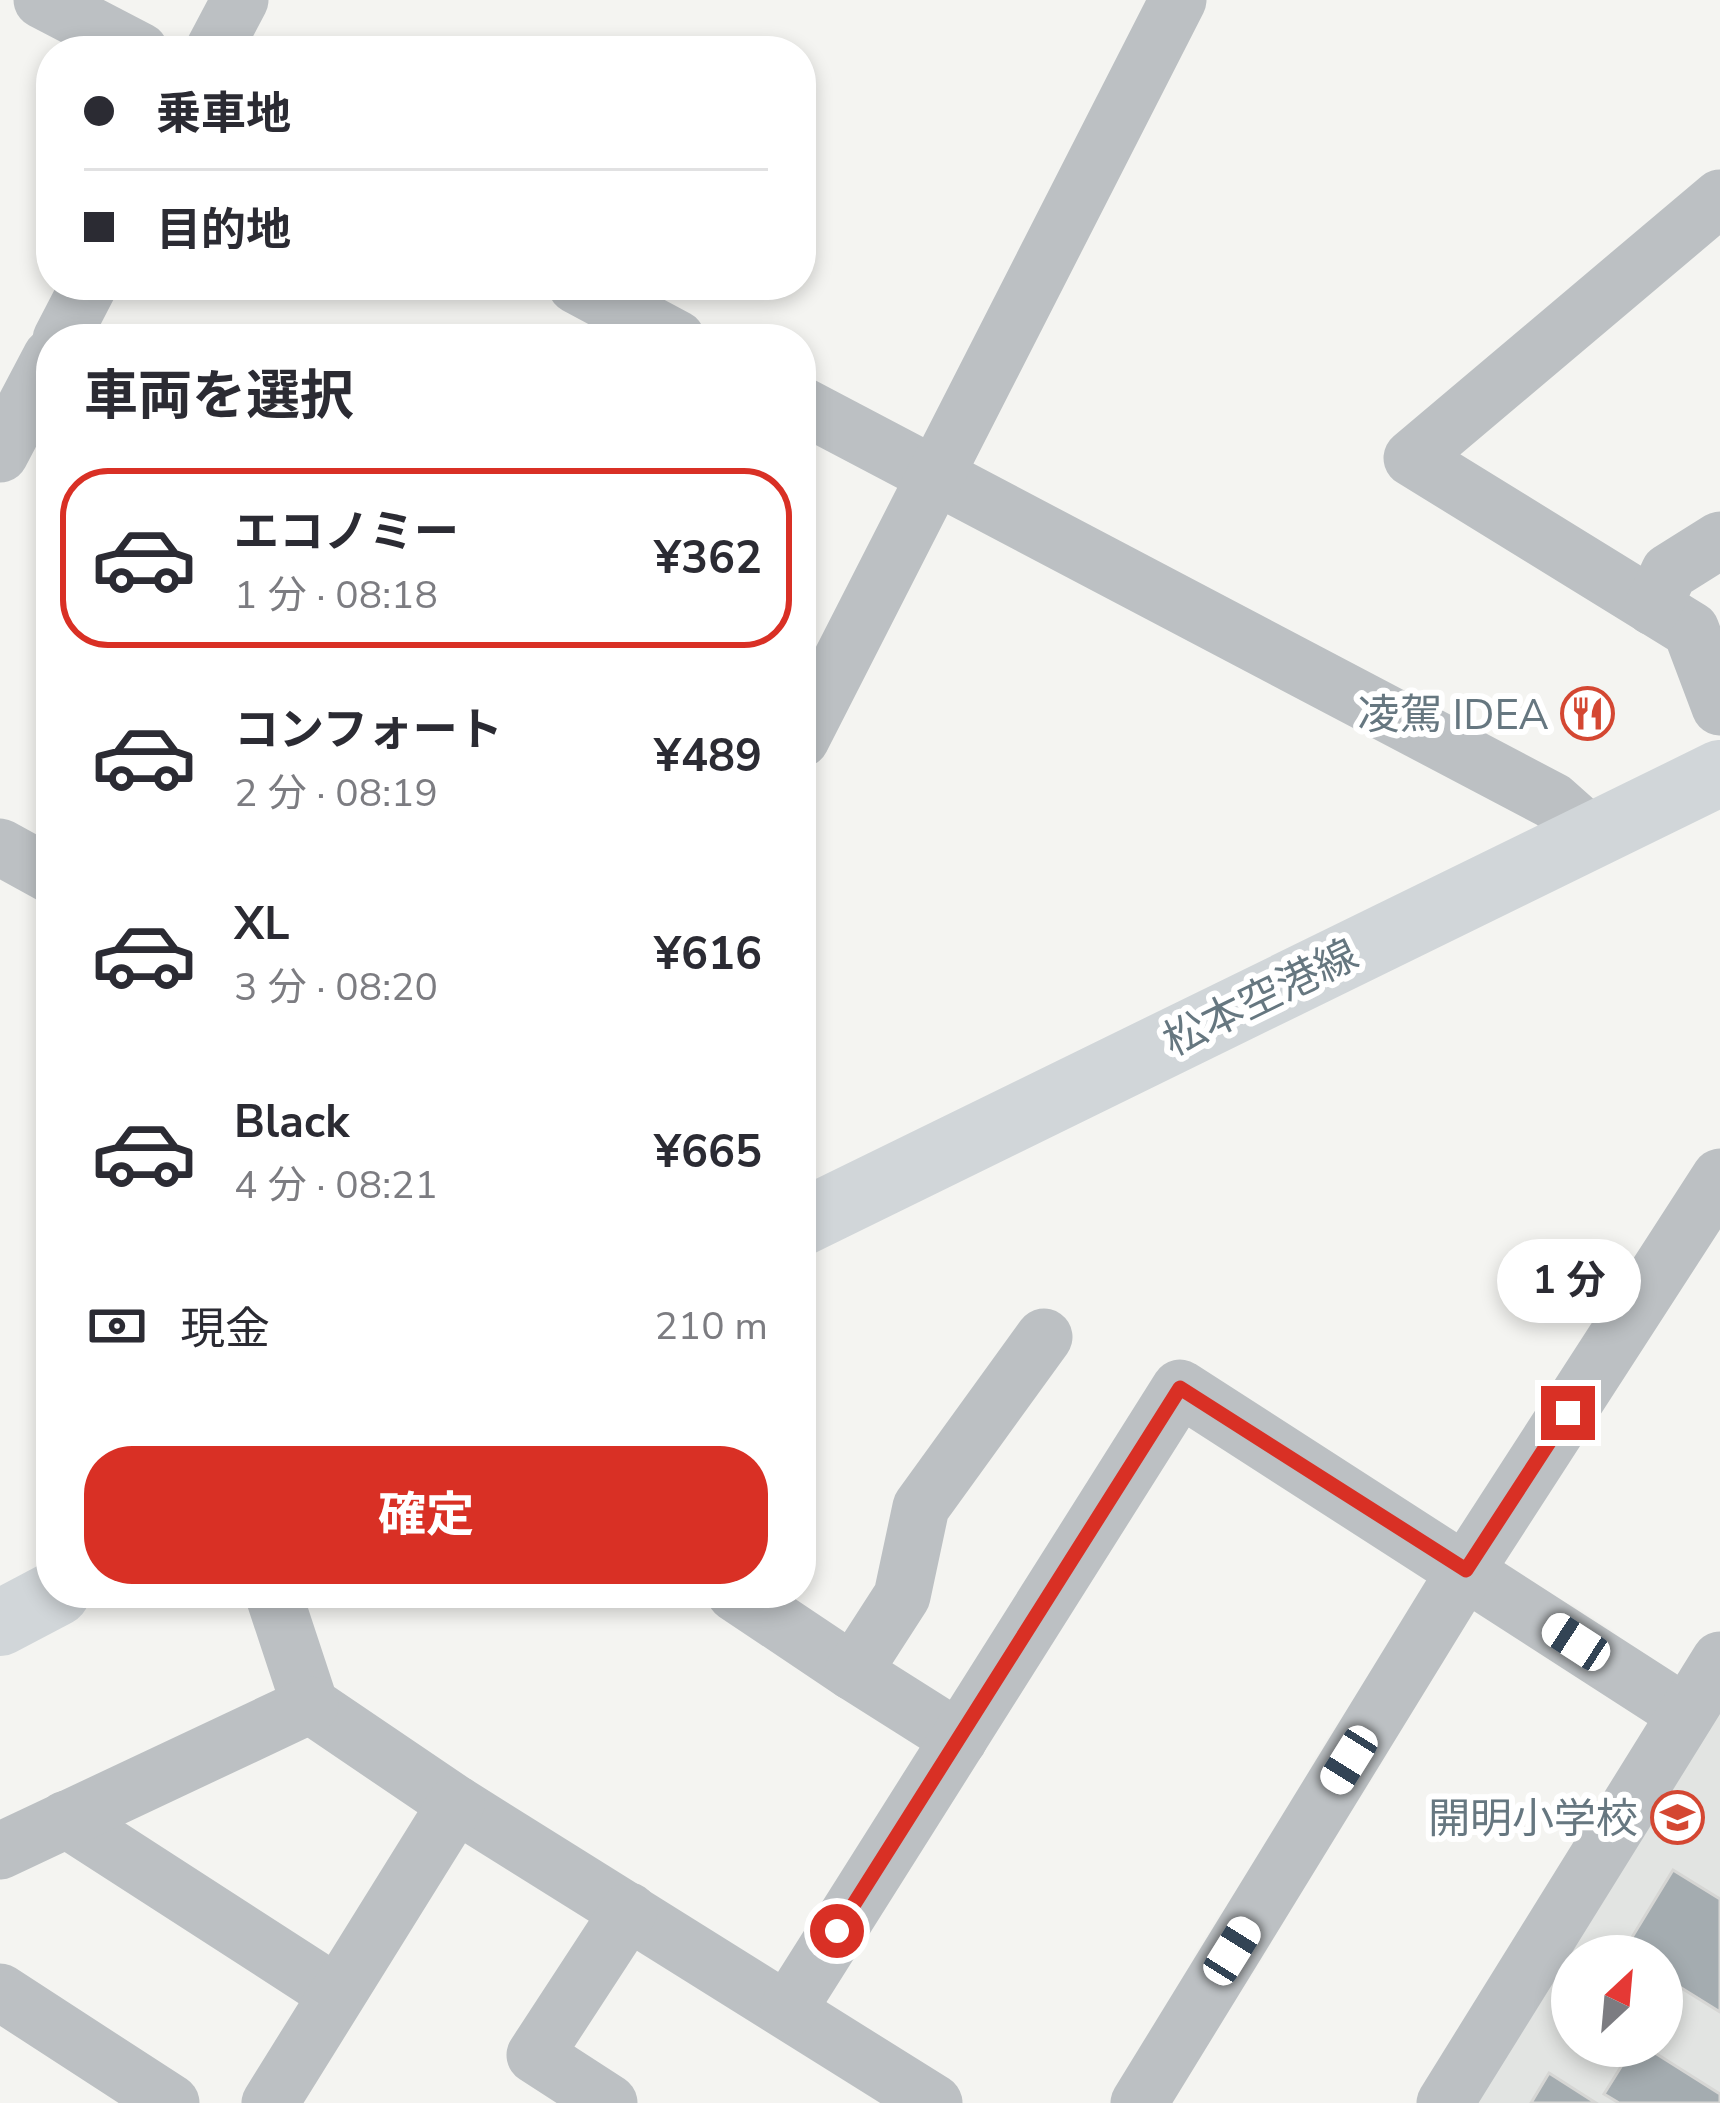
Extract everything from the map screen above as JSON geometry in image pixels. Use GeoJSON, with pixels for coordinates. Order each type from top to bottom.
{"type":"FeatureCollection","features":[{"type":"Feature","properties":{"kind":"main road","name":"松本空港線"},"geometry":{"type":"LineString","coordinates":[[816,1216],[1720,773]]}},
{"type":"Feature","properties":{"kind":"main road"},"geometry":{"type":"LineString","coordinates":[[0,1623],[36,1604]]}},
{"type":"Feature","properties":{"kind":"street"},"geometry":{"type":"LineString","coordinates":[[42,0],[111,36]]}},
{"type":"Feature","properties":{"kind":"street"},"geometry":{"type":"LineString","coordinates":[[221,36],[240,0]]}},
{"type":"Feature","properties":{"kind":"street"},"geometry":{"type":"LineString","coordinates":[[816,710],[1178,0]]}},
{"type":"Feature","properties":{"kind":"street"},"geometry":{"type":"LineString","coordinates":[[1720,198],[1412,458],[1690,630],[1720,706]]}},
{"type":"Feature","properties":{"kind":"street"},"geometry":{"type":"LineString","coordinates":[[602,311],[637,324]]}},
{"type":"Feature","properties":{"kind":"street"},"geometry":{"type":"LineString","coordinates":[[0,454],[36,386]]}},
{"type":"Feature","properties":{"kind":"street"},"geometry":{"type":"LineString","coordinates":[[816,413],[1553,801],[1590,834]]}},
{"type":"Feature","properties":{"kind":"street"},"geometry":{"type":"LineString","coordinates":[[1653,607],[1669,572],[1720,540]]}},
{"type":"Feature","properties":{"kind":"street"},"geometry":{"type":"LineString","coordinates":[[0,848],[36,867]]}},
{"type":"Feature","properties":{"kind":"street"},"geometry":{"type":"LineString","coordinates":[[1139,2103],[1466,1570],[1720,1177]]}},
{"type":"Feature","properties":{"kind":"street"},"geometry":{"type":"LineString","coordinates":[[853,1672],[902,1596],[921,1507],[1044,1337]]}},
{"type":"Feature","properties":{"kind":"street"},"geometry":{"type":"LineString","coordinates":[[789,2008],[1180,1388],[1686,1714]]}},
{"type":"Feature","properties":{"kind":"street"},"geometry":{"type":"LineString","coordinates":[[278,1608],[310,1705],[456,1804],[789,2008],[934,2103]]}},
{"type":"Feature","properties":{"kind":"street"},"geometry":{"type":"LineString","coordinates":[[757,1608],[958,1739]]}},
{"type":"Feature","properties":{"kind":"street"},"geometry":{"type":"LineString","coordinates":[[1445,2103],[1720,1660]]}},
{"type":"Feature","properties":{"kind":"street"},"geometry":{"type":"LineString","coordinates":[[0,1851],[310,1705]]}},
{"type":"Feature","properties":{"kind":"street"},"geometry":{"type":"LineString","coordinates":[[270,2103],[456,1804]]}},
{"type":"Feature","properties":{"kind":"street"},"geometry":{"type":"LineString","coordinates":[[66,1819],[338,1994]]}},
{"type":"Feature","properties":{"kind":"street"},"geometry":{"type":"LineString","coordinates":[[609,2103],[535,2055],[629,1911]]}},
{"type":"Feature","properties":{"kind":"street"},"geometry":{"type":"LineString","coordinates":[[0,1992],[171,2103]]}},
{"type":"Feature","properties":{"kind":"shaded area","name":"開明小学校"},"geometry":{"type":"Polygon","coordinates":[[[1720,1680],[1720,2103],[1458,2103],[1551,1953],[1551,2067],[1683,2067],[1683,1935],[1562,1935],[1720,1680]]]}},
{"type":"Feature","properties":{"kind":"building"},"geometry":{"type":"Polygon","coordinates":[[[1673,1870],[1720,1899],[1720,2012],[1683,1989],[1683,1935],[1633,1935],[1673,1870]]]}},
{"type":"Feature","properties":{"kind":"building"},"geometry":{"type":"Polygon","coordinates":[[[1621,2067],[1677,2067],[1720,2094],[1720,2103],[1619,2103],[1604,2094],[1621,2067]]]}},
{"type":"Feature","properties":{"kind":"building"},"geometry":{"type":"Polygon","coordinates":[[[1549,2073],[1596,2103],[1531,2103],[1549,2073]]]}},
{"type":"Feature","properties":{"kind":"place","name":"凌駕 IDEA"},"geometry":{"type":"Point","coordinates":[1588,714]}},
{"type":"Feature","properties":{"kind":"place","name":"開明小学校"},"geometry":{"type":"Point","coordinates":[1677,1818]}},
{"type":"Feature","properties":{"kind":"route"},"geometry":{"type":"LineString","coordinates":[[837,1931],[1180,1388],[1466,1570],[1568,1413]]}}]}
